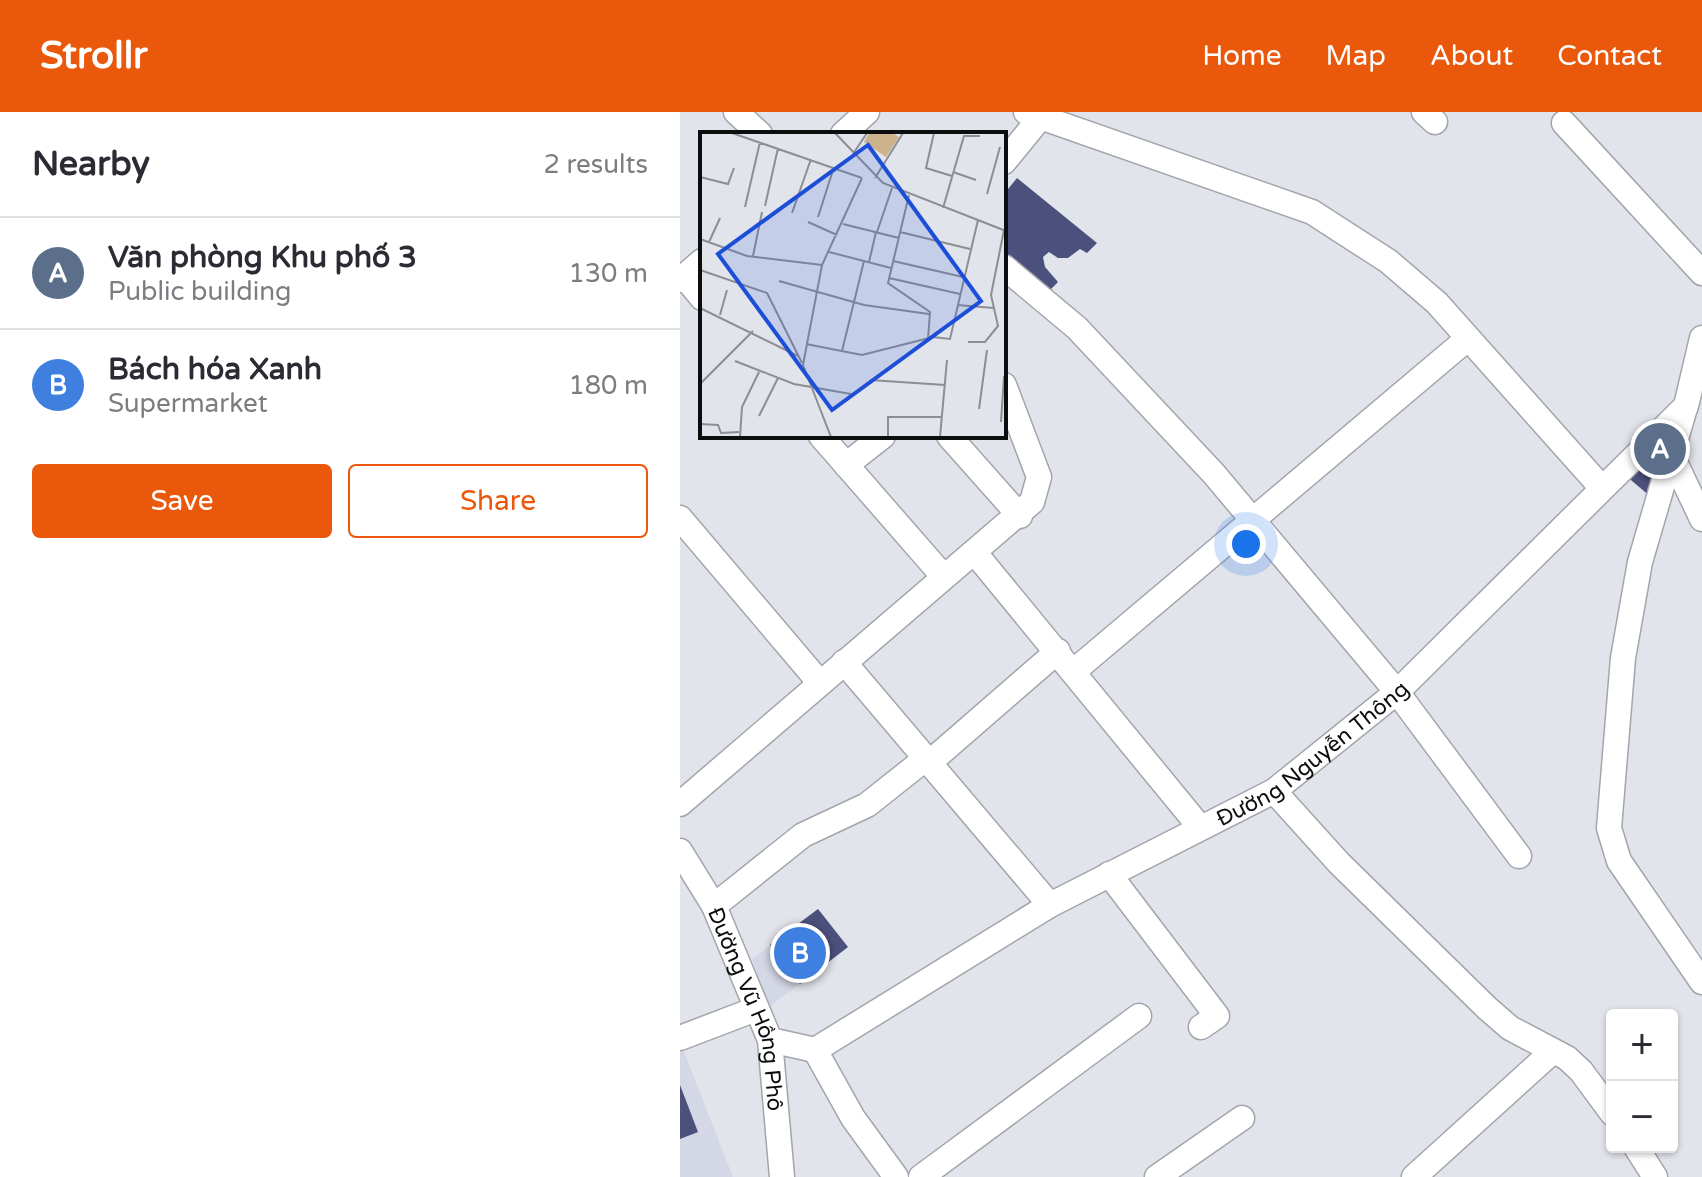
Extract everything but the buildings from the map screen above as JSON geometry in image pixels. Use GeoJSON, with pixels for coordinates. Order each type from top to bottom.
{"type":"FeatureCollection","features":[{"type":"Feature","properties":{"kind":"street"},"geometry":{"type":"LineString","coordinates":[[736,112],[758,132]]}},
{"type":"Feature","properties":{"kind":"street"},"geometry":{"type":"LineString","coordinates":[[845,132],[867,112]]}},
{"type":"Feature","properties":{"kind":"street"},"geometry":{"type":"LineString","coordinates":[[1006,159],[1033,115],[1312,212],[1388,261],[1437,303],[1466,340],[1601,487]]}},
{"type":"Feature","properties":{"kind":"street"},"geometry":{"type":"LineString","coordinates":[[1564,123],[1702,273]]}},
{"type":"Feature","properties":{"kind":"street"},"geometry":{"type":"LineString","coordinates":[[1006,269],[1077,328],[1214,474],[1397,692],[1519,856]]}},
{"type":"Feature","properties":{"kind":"street"},"geometry":{"type":"LineString","coordinates":[[689,272],[700,294]]}},
{"type":"Feature","properties":{"kind":"street"},"geometry":{"type":"LineString","coordinates":[[1702,338],[1686,406],[1640,562],[1623,658],[1609,828],[1619,861],[1702,982]]}},
{"type":"Feature","properties":{"kind":"street"},"geometry":{"type":"LineString","coordinates":[[1074,671],[1466,340]]}},
{"type":"Feature","properties":{"kind":"street"},"geometry":{"type":"LineString","coordinates":[[680,804],[943,576],[1020,516],[1036,496],[1039,477],[1006,390]]}},
{"type":"Feature","properties":{"kind":"street","name":"Đường Nguyễn Thông"},"geometry":{"type":"LineString","coordinates":[[815,1050],[1050,905],[1199,826],[1274,791],[1397,692],[1686,406]]}},
{"type":"Feature","properties":{"kind":"street"},"geometry":{"type":"LineString","coordinates":[[823,438],[943,576]]}},
{"type":"Feature","properties":{"kind":"street"},"geometry":{"type":"LineString","coordinates":[[846,465],[880,438]]}},
{"type":"Feature","properties":{"kind":"street"},"geometry":{"type":"LineString","coordinates":[[951,438],[1020,516]]}},
{"type":"Feature","properties":{"kind":"street"},"geometry":{"type":"LineString","coordinates":[[1672,456],[1702,519]]}},
{"type":"Feature","properties":{"kind":"street"},"geometry":{"type":"LineString","coordinates":[[680,518],[820,683]]}},
{"type":"Feature","properties":{"kind":"street"},"geometry":{"type":"LineString","coordinates":[[975,553],[1199,826]]}},
{"type":"Feature","properties":{"kind":"street"},"geometry":{"type":"LineString","coordinates":[[714,906],[803,835],[867,805],[927,761],[1058,651]]}},
{"type":"Feature","properties":{"kind":"street"},"geometry":{"type":"LineString","coordinates":[[844,662],[1050,905]]}},
{"type":"Feature","properties":{"kind":"street"},"geometry":{"type":"LineString","coordinates":[[1274,791],[1339,863],[1487,1008],[1510,1028],[1553,1051],[1581,1071],[1606,1105]]}},
{"type":"Feature","properties":{"kind":"street","name":"Đường Vũ Hồng Phô"},"geometry":{"type":"LineString","coordinates":[[680,851],[714,906],[770,1040],[782,1177]]}},
{"type":"Feature","properties":{"kind":"street"},"geometry":{"type":"LineString","coordinates":[[1109,874],[1217,1016],[1201,1027]]}},
{"type":"Feature","properties":{"kind":"street"},"geometry":{"type":"LineString","coordinates":[[680,1038],[756,1009]]}},
{"type":"Feature","properties":{"kind":"street"},"geometry":{"type":"LineString","coordinates":[[921,1177],[1139,1016]]}},
{"type":"Feature","properties":{"kind":"street"},"geometry":{"type":"LineString","coordinates":[[770,1040],[815,1050],[853,1118],[896,1177]]}},
{"type":"Feature","properties":{"kind":"street"},"geometry":{"type":"LineString","coordinates":[[1414,1177],[1553,1051]]}},
{"type":"Feature","properties":{"kind":"street"},"geometry":{"type":"LineString","coordinates":[[1157,1177],[1242,1118]]}},
{"type":"Feature","properties":{"kind":"street"},"geometry":{"type":"LineString","coordinates":[[1640,1153],[1655,1177]]}},
{"type":"Feature","properties":{"kind":"shaded area"},"geometry":{"type":"Polygon","coordinates":[[[818,909],[848,947],[769,1007],[752,959],[818,909]]]}},
{"type":"Feature","properties":{"kind":"shaded area"},"geometry":{"type":"Polygon","coordinates":[[[680,1042],[733,1177],[680,1177],[680,1042]]]}},
{"type":"Feature","properties":{"kind":"place","name":"Văn phòng Khu phố 3"},"geometry":{"type":"Point","coordinates":[1660,449]}},
{"type":"Feature","properties":{"kind":"place","name":"Bách hóa Xanh"},"geometry":{"type":"Point","coordinates":[800,953]}}]}
